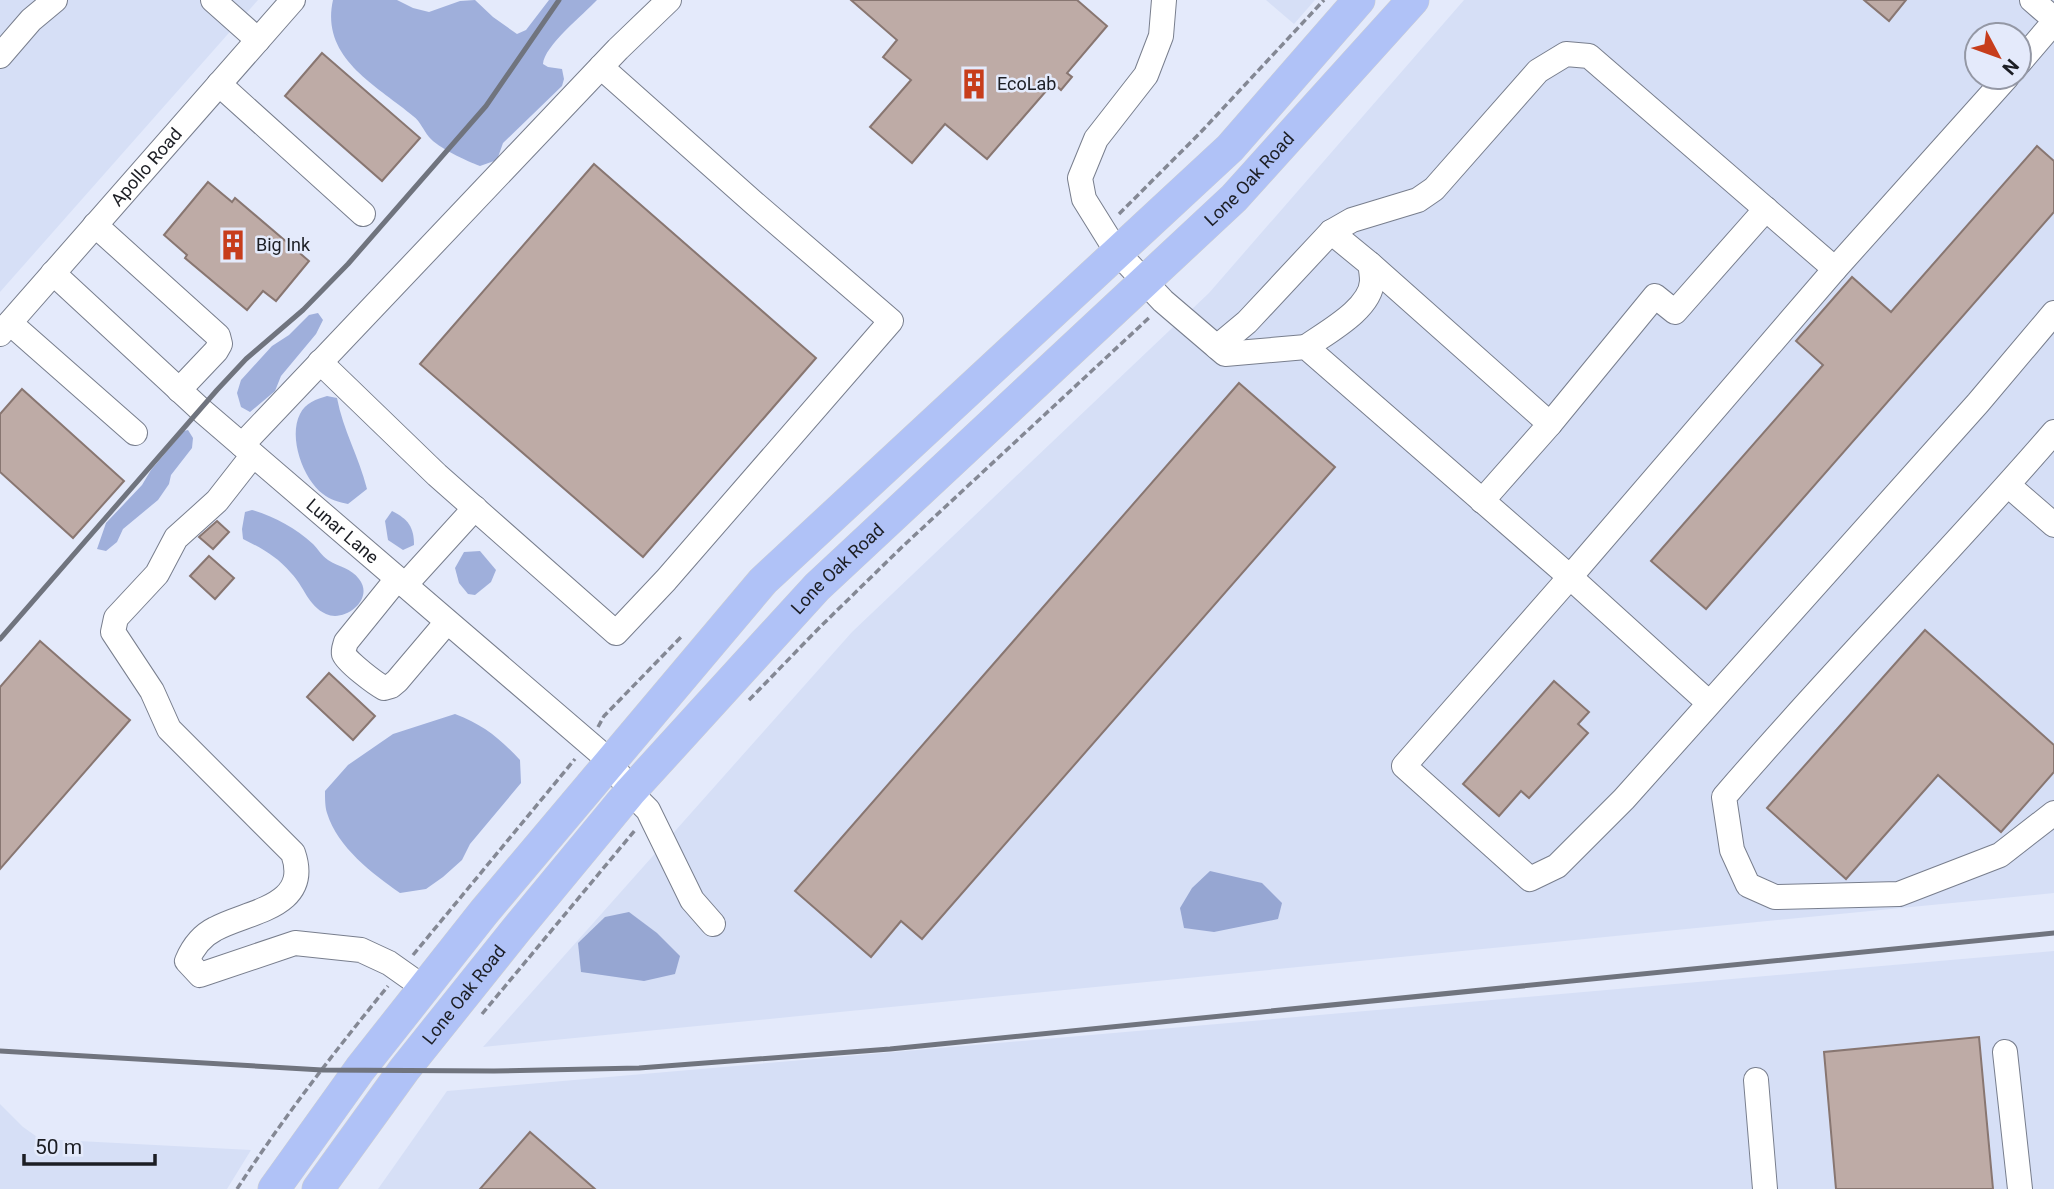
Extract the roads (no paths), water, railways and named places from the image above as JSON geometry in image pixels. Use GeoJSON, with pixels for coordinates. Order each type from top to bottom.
{"type":"FeatureCollection","features":[{"type":"Feature","properties":{"kind":"main road","name":"Lone Oak Road"},"geometry":{"type":"LineString","coordinates":[[274,1189],[423,987],[763,582],[1230,148],[1359,0]]}},
{"type":"Feature","properties":{"kind":"main road","name":"Lone Oak Road"},"geometry":{"type":"LineString","coordinates":[[318,1189],[459,1000],[639,801],[817,587],[1154,291],[1413,0]]}},
{"type":"Feature","properties":{"kind":"street"},"geometry":{"type":"LineString","coordinates":[[0,57],[31,20],[55,0]]}},
{"type":"Feature","properties":{"kind":"street"},"geometry":{"type":"LineString","coordinates":[[213,0],[258,40]]}},
{"type":"Feature","properties":{"kind":"street","name":"Apollo Road"},"geometry":{"type":"LineString","coordinates":[[5,328],[293,0]]}},
{"type":"Feature","properties":{"kind":"street"},"geometry":{"type":"LineString","coordinates":[[423,987],[389,963],[361,950],[295,943],[200,975],[187,961],[194,945],[214,929],[279,903],[293,887],[297,865],[293,853],[169,729],[152,691],[113,632],[116,618],[158,574],[176,538],[217,501],[247,450],[320,362],[601,67],[669,0]]}},
{"type":"Feature","properties":{"kind":"street"},"geometry":{"type":"LineString","coordinates":[[1164,0],[1161,36],[1146,75],[1096,139],[1080,178],[1084,199],[1117,252],[1154,291],[1225,354],[1306,347],[1352,315],[1367,298],[1372,282],[1370,264]]}},
{"type":"Feature","properties":{"kind":"street"},"geometry":{"type":"LineString","coordinates":[[2032,0],[2054,21],[2033,46]]}},
{"type":"Feature","properties":{"kind":"street"},"geometry":{"type":"LineString","coordinates":[[1217,347],[1247,322],[1331,232],[1352,220],[1418,200],[1434,189],[1538,71],[1566,54],[1589,56],[1835,269]]}},
{"type":"Feature","properties":{"kind":"street"},"geometry":{"type":"LineString","coordinates":[[320,362],[437,475],[616,633],[666,580],[891,321],[754,204],[601,67]]}},
{"type":"Feature","properties":{"kind":"street"},"geometry":{"type":"LineString","coordinates":[[219,84],[363,214]]}},
{"type":"Feature","properties":{"kind":"street"},"geometry":{"type":"LineString","coordinates":[[1994,91],[1835,269],[1404,766],[1530,878],[1557,866],[1624,799],[1978,403],[2054,313]]}},
{"type":"Feature","properties":{"kind":"street"},"geometry":{"type":"LineString","coordinates":[[1482,500],[1550,424],[1655,296],[1675,312],[1766,209]]}},
{"type":"Feature","properties":{"kind":"street"},"geometry":{"type":"LineString","coordinates":[[95,225],[218,336],[220,344],[216,351],[179,390]]}},
{"type":"Feature","properties":{"kind":"street"},"geometry":{"type":"LineString","coordinates":[[1331,232],[1550,424]]}},
{"type":"Feature","properties":{"kind":"street","name":"Lunar Lane"},"geometry":{"type":"LineString","coordinates":[[53,273],[247,450],[611,762],[639,801],[692,900],[713,924]]}},
{"type":"Feature","properties":{"kind":"street"},"geometry":{"type":"LineString","coordinates":[[5,328],[135,433]]}},
{"type":"Feature","properties":{"kind":"street"},"geometry":{"type":"LineString","coordinates":[[1306,347],[1570,577],[1709,703]]}},
{"type":"Feature","properties":{"kind":"street"},"geometry":{"type":"LineString","coordinates":[[2054,432],[1796,712],[1724,797],[1732,850],[1748,885],[1775,897],[1899,894],[2000,855],[2054,813]]}},
{"type":"Feature","properties":{"kind":"street"},"geometry":{"type":"LineString","coordinates":[[2008,485],[2054,525]]}},
{"type":"Feature","properties":{"kind":"street"},"geometry":{"type":"LineString","coordinates":[[447,622],[391,686],[384,688],[344,654],[346,642],[475,508]]}},
{"type":"Feature","properties":{"kind":"street"},"geometry":{"type":"LineString","coordinates":[[2006,1052],[2020,1189]]}},
{"type":"Feature","properties":{"kind":"street"},"geometry":{"type":"LineString","coordinates":[[1756,1080],[1765,1189]]}},
{"type":"Feature","properties":{"kind":"railway"},"geometry":{"type":"LineString","coordinates":[[0,639],[217,390],[246,359],[303,310],[348,264],[486,106],[559,0]]}},
{"type":"Feature","properties":{"kind":"railway"},"geometry":{"type":"LineString","coordinates":[[0,1051],[322,1070],[639,1068],[890,1049],[2054,933]]}},
{"type":"Feature","properties":{"kind":"place","name":"EcoLab"},"geometry":{"type":"Point","coordinates":[974,84]}},
{"type":"Feature","properties":{"kind":"place","name":"Big Ink"},"geometry":{"type":"Point","coordinates":[233,245]}}]}
